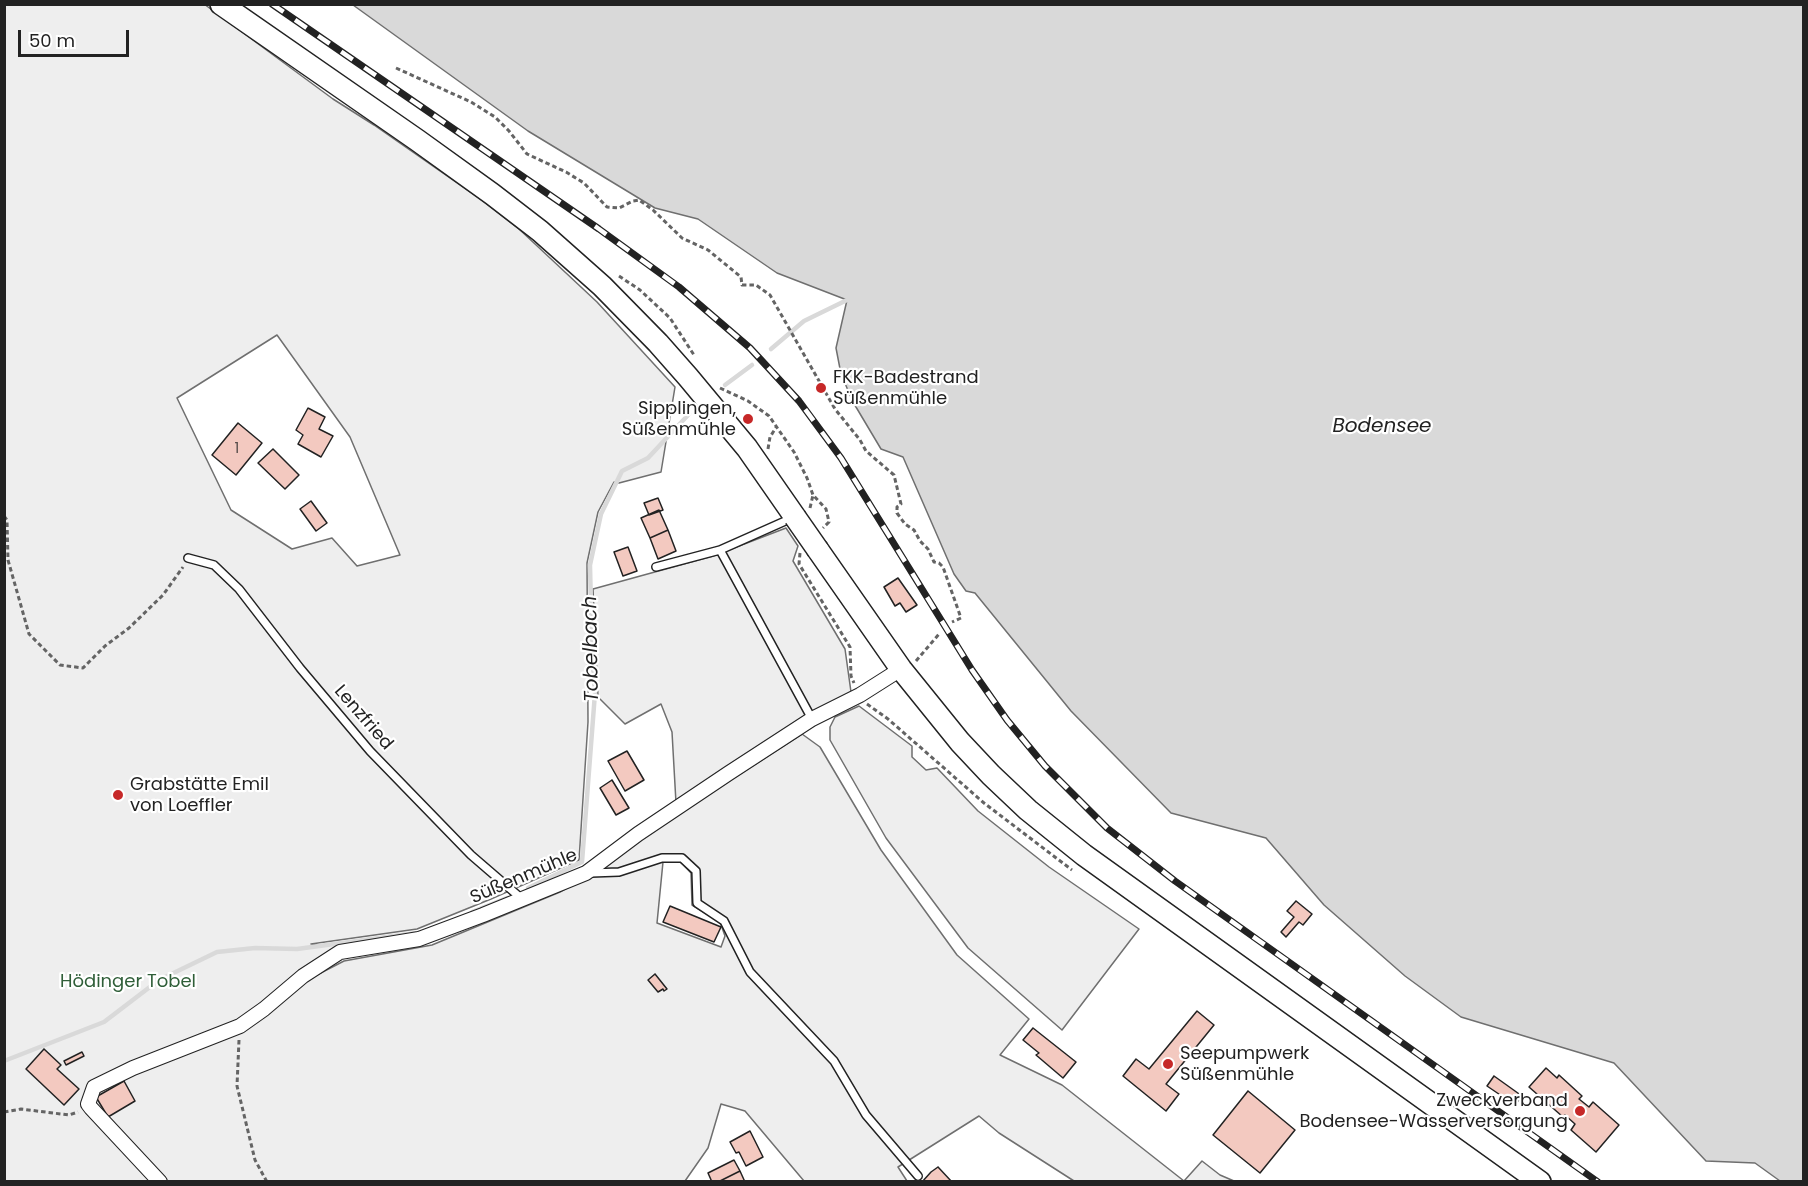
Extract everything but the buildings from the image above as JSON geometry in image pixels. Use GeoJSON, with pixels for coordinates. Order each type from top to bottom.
{"type":"FeatureCollection","features":[{"type":"Feature","properties":{"kind":"main road"},"geometry":{"type":"LineString","coordinates":[[221,4],[417,140],[540,231],[658,343],[802,514],[809,550],[901,669],[960,742],[1028,810],[1074,847],[1540,1182]]}},
{"type":"Feature","properties":{"kind":"street","name":"Süßenmühle"},"geometry":{"type":"LineString","coordinates":[[91,1108],[88,1104],[94,1088],[133,1068],[240,1026],[303,976],[340,952],[419,939],[585,873],[647,828],[812,719],[860,695],[901,669]]}},
{"type":"Feature","properties":{"kind":"street"},"geometry":{"type":"LineString","coordinates":[[91,1108],[160,1182]]}},
{"type":"Feature","properties":{"kind":"lane"},"geometry":{"type":"LineString","coordinates":[[656,567],[720,550],[802,514]]}},
{"type":"Feature","properties":{"kind":"lane"},"geometry":{"type":"LineString","coordinates":[[720,550],[812,719]]}},
{"type":"Feature","properties":{"kind":"lane","name":"Lenzfried"},"geometry":{"type":"LineString","coordinates":[[188,558],[214,565],[239,589],[300,668],[370,751],[471,855],[522,898]]}},
{"type":"Feature","properties":{"kind":"lane"},"geometry":{"type":"LineString","coordinates":[[585,873],[619,872],[662,858],[682,858],[696,871],[697,903],[724,921],[750,972],[834,1061],[866,1115],[918,1176]]}},
{"type":"Feature","properties":{"kind":"path"},"geometry":{"type":"LineString","coordinates":[[396,68],[471,102],[495,117],[527,154],[584,183],[607,207],[619,208],[639,200],[682,238],[708,250],[717,257],[741,277],[742,285],[756,285],[770,295],[835,409],[866,451],[894,476],[901,504],[897,507],[897,513],[928,549],[934,562],[939,562],[942,567],[961,618],[952,622]]}},
{"type":"Feature","properties":{"kind":"path"},"geometry":{"type":"LineString","coordinates":[[732,394],[748,401],[769,416],[794,452],[813,495],[826,509],[829,522]]}},
{"type":"Feature","properties":{"kind":"path"},"geometry":{"type":"LineString","coordinates":[[802,514],[813,495]]}},
{"type":"Feature","properties":{"kind":"path"},"geometry":{"type":"LineString","coordinates":[[4,516],[7,520],[8,560],[29,634],[60,665],[83,668],[163,595],[188,558]]}},
{"type":"Feature","properties":{"kind":"path"},"geometry":{"type":"LineString","coordinates":[[809,550],[799,564],[850,646],[851,676],[860,695]]}},
{"type":"Feature","properties":{"kind":"path"},"geometry":{"type":"LineString","coordinates":[[901,669],[918,661],[939,634]]}},
{"type":"Feature","properties":{"kind":"path"},"geometry":{"type":"LineString","coordinates":[[240,1026],[237,1086],[255,1160],[267,1182]]}},
{"type":"Feature","properties":{"kind":"path"},"geometry":{"type":"LineString","coordinates":[[4,1112],[21,1109],[69,1115],[91,1108]]}},
{"type":"Feature","properties":{"kind":"green space","name":"Hödinger Tobel"},"geometry":{"type":"Polygon","coordinates":[[[204,4],[333,99],[483,201],[519,229],[597,302],[675,387],[661,472],[619,483],[614,482],[598,512],[587,563],[588,722],[579,860],[417,929],[311,944],[321,946],[355,942],[355,945],[309,979],[344,961],[432,945],[560,892],[604,867],[659,826],[802,734],[820,747],[881,850],[957,955],[1029,1019],[1000,1055],[1062,1085],[1184,1181],[1074,1181],[999,1133],[979,1116],[898,1167],[907,1181],[804,1181],[745,1111],[721,1104],[708,1148],[685,1181],[5,1181],[5,5],[204,4]],[[277,335],[177,398],[231,510],[292,549],[332,538],[357,566],[400,555],[350,437],[277,335]],[[663,862],[657,923],[721,947],[725,936],[720,922],[692,905],[691,873],[681,862],[663,862]]]}},
{"type":"Feature","properties":{"kind":"green space"},"geometry":{"type":"Polygon","coordinates":[[[786,528],[798,546],[793,561],[845,649],[851,692],[676,803],[672,732],[661,704],[625,724],[598,697],[593,589],[713,556],[786,528]]]}},
{"type":"Feature","properties":{"kind":"green space"},"geometry":{"type":"Polygon","coordinates":[[[859,706],[912,746],[912,757],[926,770],[937,768],[978,811],[1049,867],[1139,929],[1062,1030],[968,948],[886,838],[830,740],[830,727],[835,717],[859,706]]]}},
{"type":"Feature","properties":{"kind":"green space"},"geometry":{"type":"Polygon","coordinates":[[[1202,1161],[1220,1175],[1234,1181],[1184,1181],[1202,1161]]]}},
{"type":"Feature","properties":{"kind":"water","name":"Bodensee"},"geometry":{"type":"Polygon","coordinates":[[[353,5],[1803,5],[1803,1181],[1780,1181],[1755,1163],[1706,1161],[1614,1063],[1461,1017],[1405,976],[1324,905],[1266,838],[1171,813],[1071,711],[975,593],[966,591],[954,574],[903,457],[881,449],[853,402],[841,374],[836,348],[847,300],[777,273],[698,219],[655,208],[528,131],[353,5]]]}},
{"type":"Feature","properties":{"kind":"waterway","name":"Tobelbach"},"geometry":{"type":"LineString","coordinates":[[771,349],[804,321],[847,300]]}},
{"type":"Feature","properties":{"kind":"waterway","name":"Tobelbach"},"geometry":{"type":"LineString","coordinates":[[725,385],[752,365]]}},
{"type":"Feature","properties":{"kind":"waterway","name":"Tobelbach"},"geometry":{"type":"LineString","coordinates":[[528,888],[582,862],[595,693],[590,565],[601,514],[622,471],[648,458],[689,414]]}},
{"type":"Feature","properties":{"kind":"waterway","name":"Tobelbach"},"geometry":{"type":"LineString","coordinates":[[472,912],[507,898]]}},
{"type":"Feature","properties":{"kind":"waterway","name":"Tobelbach"},"geometry":{"type":"LineString","coordinates":[[4,1061],[104,1022],[159,980],[217,952],[255,948],[297,949],[416,933]]}},
{"type":"Feature","properties":{"kind":"railway"},"geometry":{"type":"LineString","coordinates":[[272,4],[599,229],[679,287],[750,348],[799,401],[841,458],[972,670],[1007,720],[1045,766],[1107,828],[1175,881],[1598,1182]]}},
{"type":"Feature","properties":{"kind":"place","name":"FKK-Badestrand Süßenmühle"},"geometry":{"type":"Point","coordinates":[821,388]}},
{"type":"Feature","properties":{"kind":"place","name":"Sipplingen, Süßenmühle"},"geometry":{"type":"Point","coordinates":[748,419]}},
{"type":"Feature","properties":{"kind":"place","name":"Grabstätte Emil von Loeffler"},"geometry":{"type":"Point","coordinates":[118,795]}},
{"type":"Feature","properties":{"kind":"place","name":"Seepumpwerk Süßenmühle"},"geometry":{"type":"Point","coordinates":[1168,1064]}},
{"type":"Feature","properties":{"kind":"place","name":"Zweckverband Bodensee-Wasserversorgung"},"geometry":{"type":"Point","coordinates":[1580,1111]}}]}
